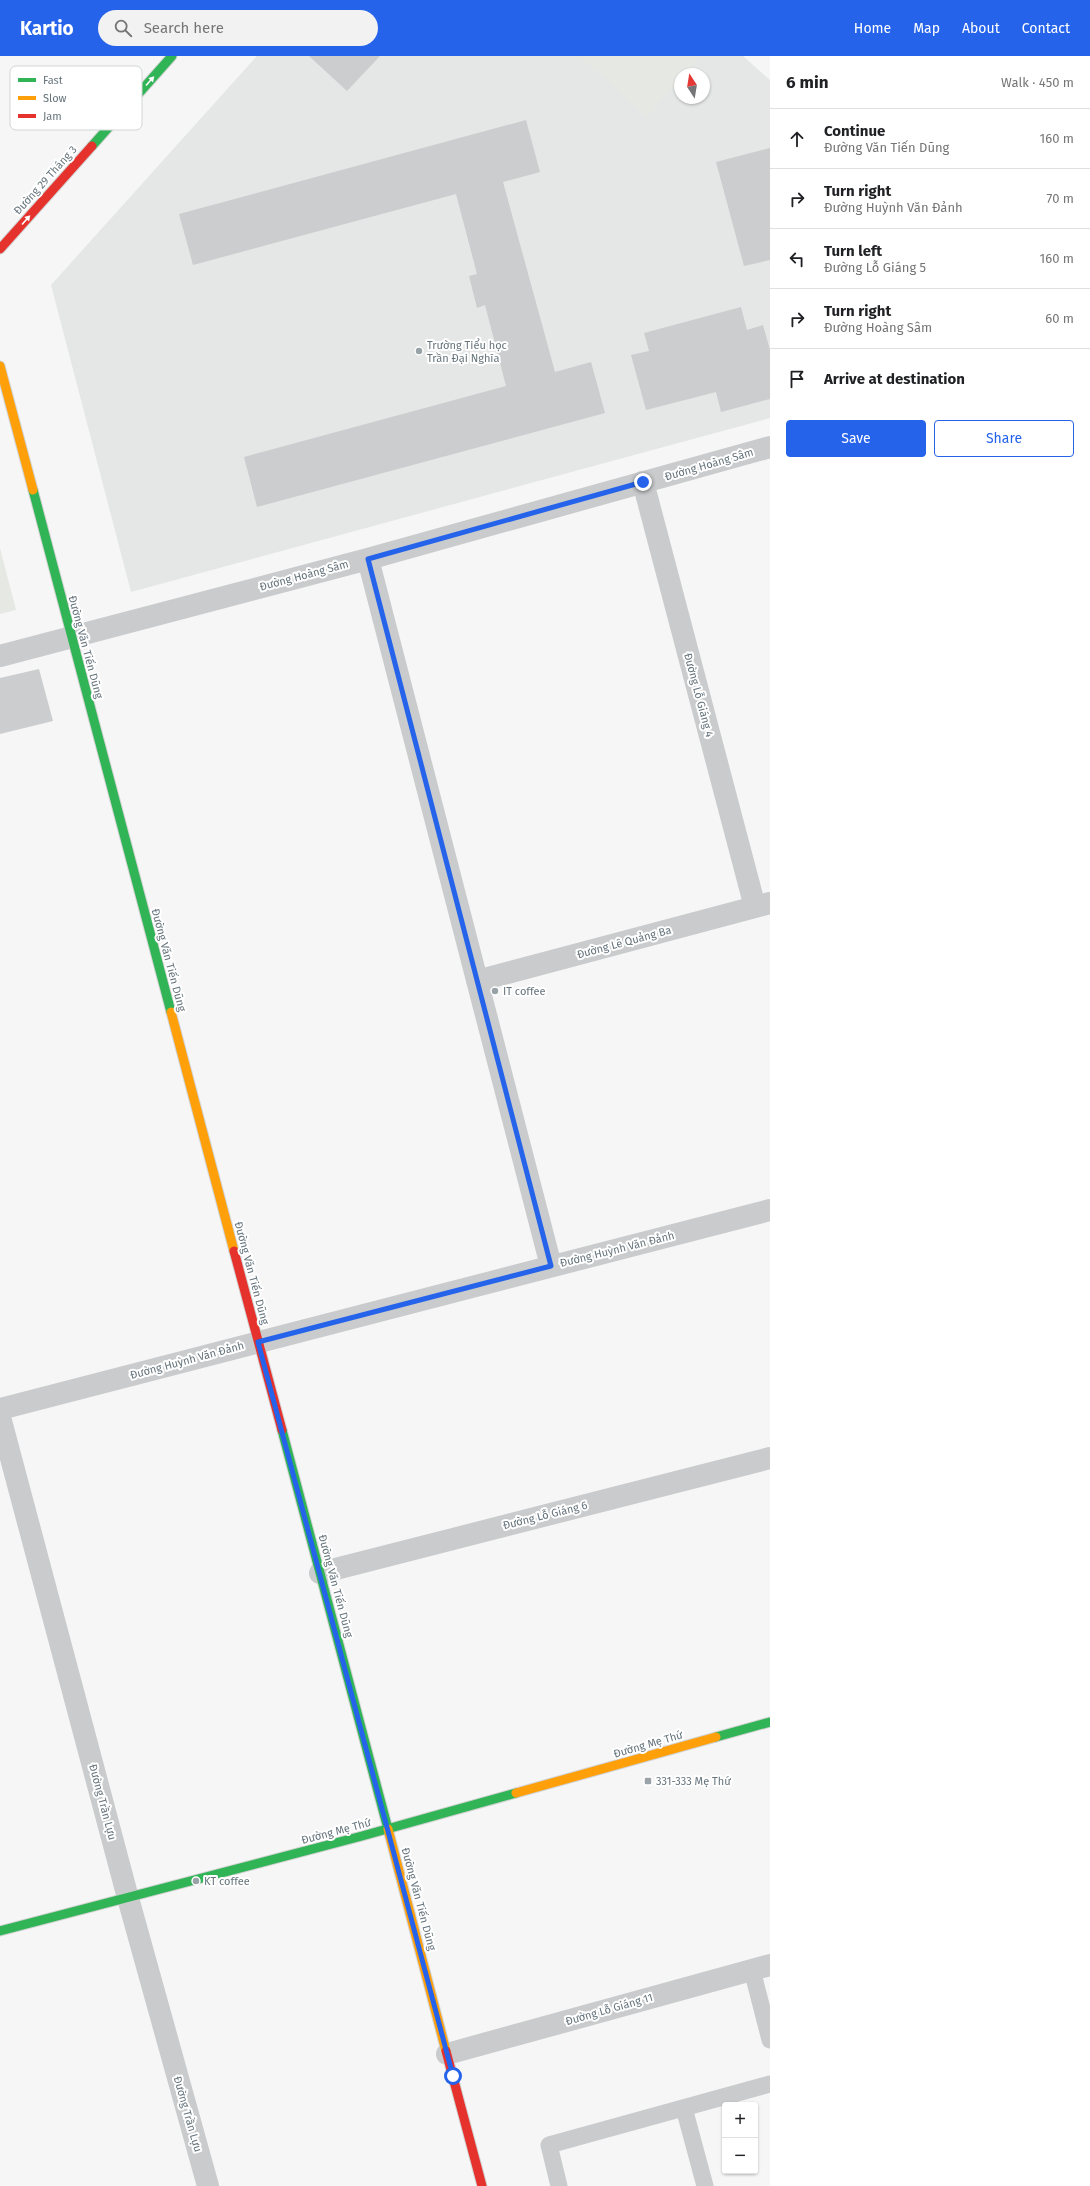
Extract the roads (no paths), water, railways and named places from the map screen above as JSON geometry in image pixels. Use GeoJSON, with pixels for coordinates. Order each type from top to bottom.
{"type":"FeatureCollection","features":[{"type":"Feature","properties":{"kind":"street","name":"Đường 29 Tháng 3"},"geometry":{"type":"LineString","coordinates":[[142,90],[172,56]]}},
{"type":"Feature","properties":{"kind":"street","name":"Đường 29 Tháng 3"},"geometry":{"type":"LineString","coordinates":[[0,249],[106,130]]}},
{"type":"Feature","properties":{"kind":"street","name":"Đường Văn Tiến Dũng"},"geometry":{"type":"LineString","coordinates":[[0,366],[482,2186]]}},
{"type":"Feature","properties":{"kind":"street","name":"Đường Hoàng Sâm"},"geometry":{"type":"LineString","coordinates":[[0,656],[368,559],[770,447]]}},
{"type":"Feature","properties":{"kind":"street","name":"Đường Lỗ Giáng 4"},"geometry":{"type":"LineString","coordinates":[[643,482],[762,905]]}},
{"type":"Feature","properties":{"kind":"street"},"geometry":{"type":"LineString","coordinates":[[368,559],[551,1266]]}},
{"type":"Feature","properties":{"kind":"street","name":"Đường Lê Quảng Ba"},"geometry":{"type":"LineString","coordinates":[[477,981],[762,905]]}},
{"type":"Feature","properties":{"kind":"street","name":"Đường Huỳnh Văn Đảnh"},"geometry":{"type":"LineString","coordinates":[[0,1409],[770,1210]]}},
{"type":"Feature","properties":{"kind":"street","name":"Đường Trần Lựu"},"geometry":{"type":"LineString","coordinates":[[0,1417],[128,1898],[208,2186]]}},
{"type":"Feature","properties":{"kind":"street","name":"Đường Lỗ Giáng 6"},"geometry":{"type":"LineString","coordinates":[[320,1572],[770,1458]]}},
{"type":"Feature","properties":{"kind":"street","name":"Đường Mẹ Thứ"},"geometry":{"type":"LineString","coordinates":[[0,1931],[388,1829],[770,1722]]}},
{"type":"Feature","properties":{"kind":"street","name":"Đường Lỗ Giáng 11"},"geometry":{"type":"LineString","coordinates":[[447,2054],[761,1967]]}},
{"type":"Feature","properties":{"kind":"lane"},"geometry":{"type":"LineString","coordinates":[[761,1967],[770,2040]]}},
{"type":"Feature","properties":{"kind":"lane"},"geometry":{"type":"LineString","coordinates":[[559,2186],[549,2145],[770,2084]]}},
{"type":"Feature","properties":{"kind":"lane"},"geometry":{"type":"LineString","coordinates":[[684,2108],[705,2186]]}},
{"type":"Feature","properties":{"kind":"place","name":"Trường Tiểu học Trần Đại Nghĩa"},"geometry":{"type":"Point","coordinates":[419,351]}},
{"type":"Feature","properties":{"kind":"place","name":"IT coffee"},"geometry":{"type":"Point","coordinates":[495,991]}},
{"type":"Feature","properties":{"kind":"place","name":"331-333 Mẹ Thứ"},"geometry":{"type":"Point","coordinates":[648,1781]}},
{"type":"Feature","properties":{"kind":"place","name":"KT coffee"},"geometry":{"type":"Point","coordinates":[196,1881]}}]}
